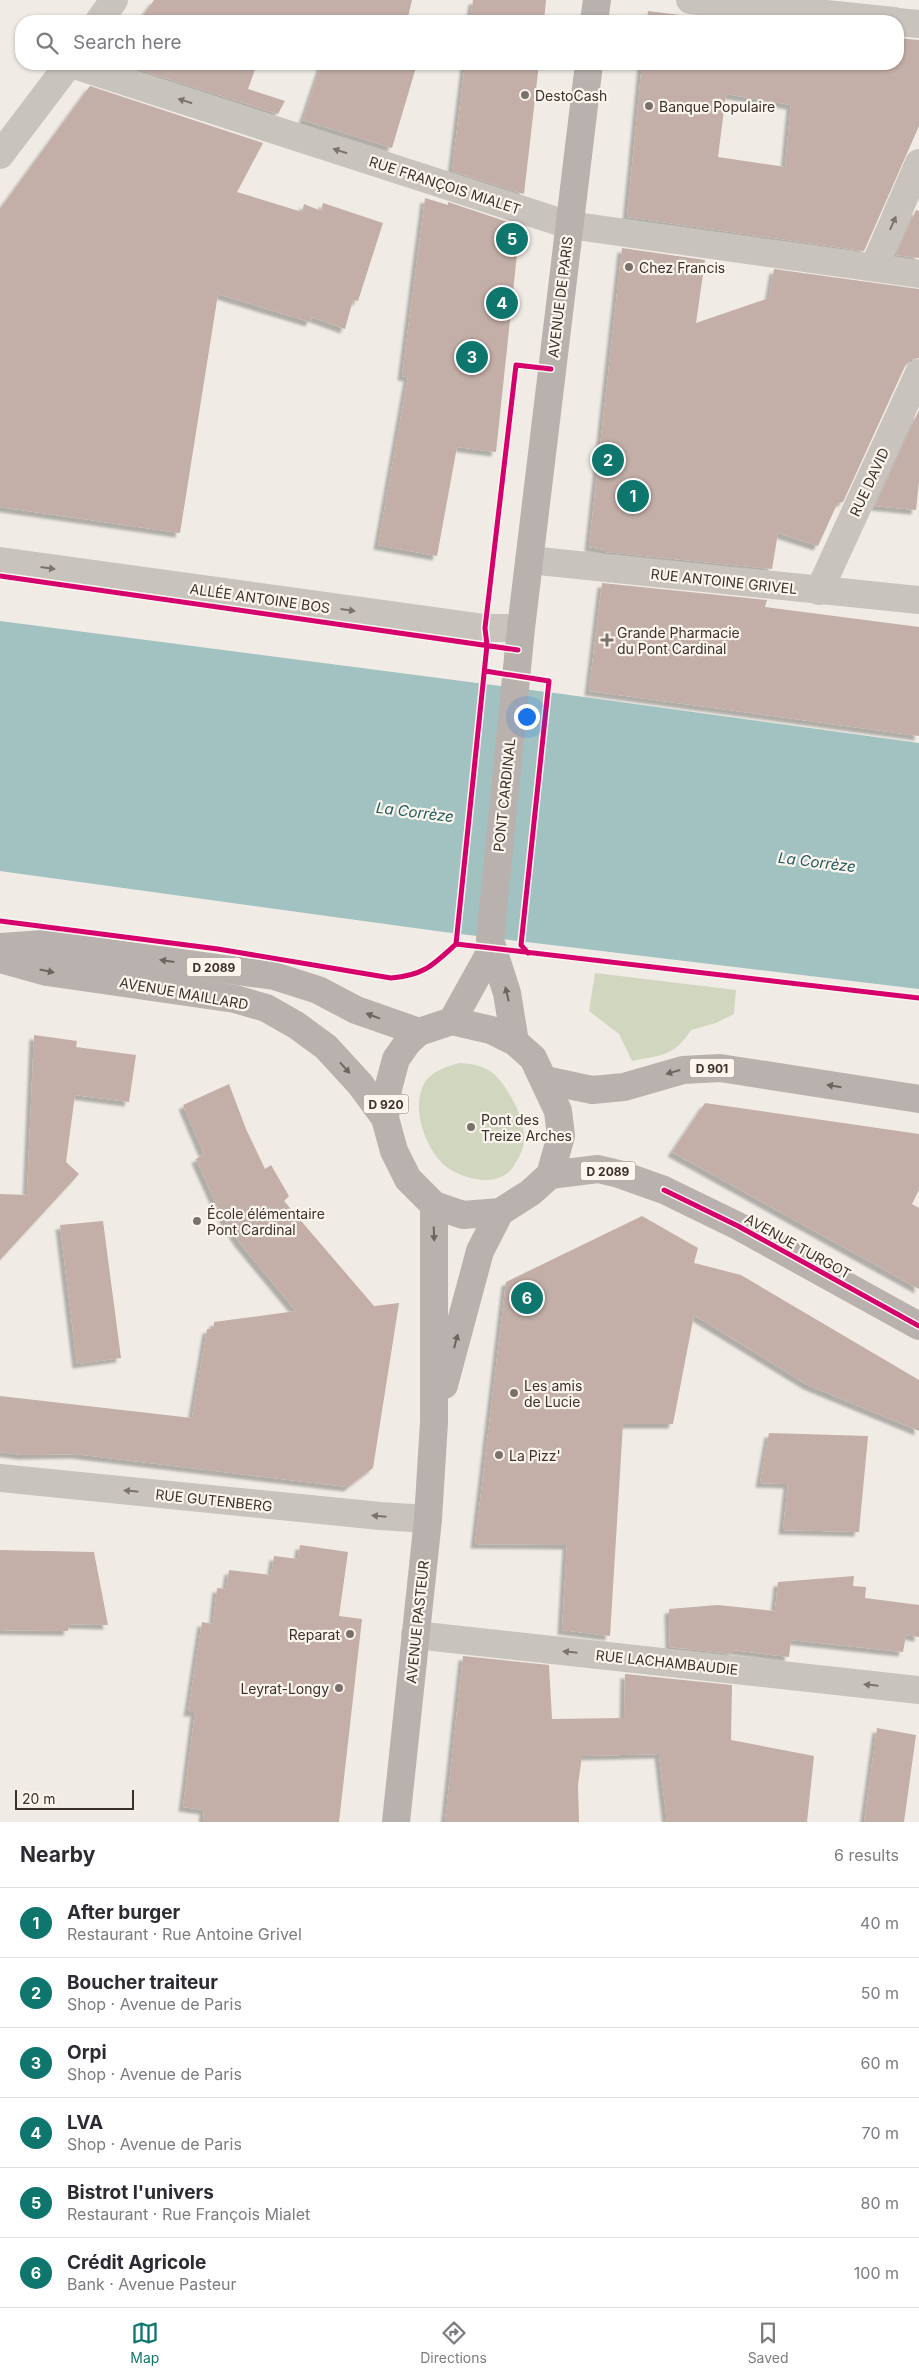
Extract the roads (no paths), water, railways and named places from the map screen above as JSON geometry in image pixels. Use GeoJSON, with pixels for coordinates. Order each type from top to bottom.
{"type":"FeatureCollection","features":[{"type":"Feature","properties":{"kind":"main road"},"geometry":{"type":"LineString","coordinates":[[595,15],[597,0]]}},
{"type":"Feature","properties":{"kind":"main road","name":"AVENUE DE PARIS"},"geometry":{"type":"LineString","coordinates":[[519,639],[588,70]]}},
{"type":"Feature","properties":{"kind":"main road","name":"PONT CARDINAL"},"geometry":{"type":"LineString","coordinates":[[491,944],[519,639]]}},
{"type":"Feature","properties":{"kind":"main road","name":"AVENUE MAILLARD"},"geometry":{"type":"LineString","coordinates":[[0,947],[44,944],[274,976],[318,990],[356,1010],[419,1032]]}},
{"type":"Feature","properties":{"kind":"main road"},"geometry":{"type":"LineString","coordinates":[[434,1205],[463,1215],[500,1212],[530,1193],[550,1175],[561,1136],[558,1112],[545,1080],[533,1058],[515,1042],[491,1030],[452,1021],[491,944]]}},
{"type":"Feature","properties":{"kind":"main road"},"geometry":{"type":"LineString","coordinates":[[491,944],[507,993],[515,1042]]}},
{"type":"Feature","properties":{"kind":"main road","name":"AVENUE MAILLARD"},"geometry":{"type":"LineString","coordinates":[[0,959],[47,972],[235,999],[266,1008],[296,1025],[326,1047],[360,1084],[385,1118]]}},
{"type":"Feature","properties":{"kind":"main road","name":"D 920"},"geometry":{"type":"LineString","coordinates":[[434,1205],[408,1179],[394,1151],[385,1118],[388,1089],[396,1059],[408,1042],[419,1032],[452,1021]]}},
{"type":"Feature","properties":{"kind":"main road","name":"D 901"},"geometry":{"type":"LineString","coordinates":[[545,1080],[592,1090],[624,1087],[683,1070],[720,1068],[919,1099]]}},
{"type":"Feature","properties":{"kind":"main road","name":"AVENUE TURGOT"},"geometry":{"type":"LineString","coordinates":[[550,1175],[598,1169],[619,1174],[664,1190],[738,1226],[919,1326]]}},
{"type":"Feature","properties":{"kind":"main road","name":"AVENUE PASTEUR"},"geometry":{"type":"LineString","coordinates":[[396,1822],[428,1519],[434,1422],[434,1205]]}},
{"type":"Feature","properties":{"kind":"main road","name":"AVENUE PASTEUR"},"geometry":{"type":"LineString","coordinates":[[434,1422],[480,1251],[500,1212]]}},
{"type":"Feature","properties":{"kind":"street"},"geometry":{"type":"LineString","coordinates":[[103,15],[114,0]]}},
{"type":"Feature","properties":{"kind":"street"},"geometry":{"type":"LineString","coordinates":[[690,0],[766,4],[850,15]]}},
{"type":"Feature","properties":{"kind":"street"},"geometry":{"type":"LineString","coordinates":[[904,22],[919,24]]}},
{"type":"Feature","properties":{"kind":"street"},"geometry":{"type":"LineString","coordinates":[[0,155],[65,70]]}},
{"type":"Feature","properties":{"kind":"street","name":"RUE FRANÇOIS MIALET"},"geometry":{"type":"LineString","coordinates":[[89,70],[569,225],[919,274]]}},
{"type":"Feature","properties":{"kind":"street"},"geometry":{"type":"LineString","coordinates":[[874,267],[919,163]]}},
{"type":"Feature","properties":{"kind":"street","name":"RUE DAVID"},"geometry":{"type":"LineString","coordinates":[[819,590],[919,373]]}},
{"type":"Feature","properties":{"kind":"street","name":"RUE ANTOINE GRIVEL"},"geometry":{"type":"LineString","coordinates":[[529,560],[919,600]]}},
{"type":"Feature","properties":{"kind":"street","name":"ALLÉE ANTOINE BOS"},"geometry":{"type":"LineString","coordinates":[[0,561],[485,628],[519,639]]}},
{"type":"Feature","properties":{"kind":"street","name":"RUE GUTENBERG"},"geometry":{"type":"LineString","coordinates":[[0,1478],[428,1519]]}},
{"type":"Feature","properties":{"kind":"street","name":"RUE LACHAMBAUDIE"},"geometry":{"type":"LineString","coordinates":[[415,1635],[919,1690]]}},
{"type":"Feature","properties":{"kind":"water","name":"La Corrèze"},"geometry":{"type":"Polygon","coordinates":[[[0,621],[562,694],[919,743],[919,989],[444,932],[0,871],[0,621]]]}},
{"type":"Feature","properties":{"kind":"place","name":"DestoCash"},"geometry":{"type":"Point","coordinates":[525,95]}},
{"type":"Feature","properties":{"kind":"place","name":"Banque Populaire"},"geometry":{"type":"Point","coordinates":[649,106]}},
{"type":"Feature","properties":{"kind":"place","name":"Bistrot l'univers"},"geometry":{"type":"Point","coordinates":[512,239]}},
{"type":"Feature","properties":{"kind":"place","name":"Chez Francis"},"geometry":{"type":"Point","coordinates":[629,267]}},
{"type":"Feature","properties":{"kind":"place","name":"LVA"},"geometry":{"type":"Point","coordinates":[502,303]}},
{"type":"Feature","properties":{"kind":"place","name":"Orpi"},"geometry":{"type":"Point","coordinates":[472,357]}},
{"type":"Feature","properties":{"kind":"place","name":"Boucher traiteur"},"geometry":{"type":"Point","coordinates":[608,460]}},
{"type":"Feature","properties":{"kind":"place","name":"After burger"},"geometry":{"type":"Point","coordinates":[633,496]}},
{"type":"Feature","properties":{"kind":"place","name":"Grande Pharmacie du Pont Cardinal"},"geometry":{"type":"Point","coordinates":[607,640]}},
{"type":"Feature","properties":{"kind":"place","name":"Pont des Treize Arches"},"geometry":{"type":"Point","coordinates":[471,1127]}},
{"type":"Feature","properties":{"kind":"place","name":"École élémentaire Pont Cardinal"},"geometry":{"type":"Point","coordinates":[197,1221]}},
{"type":"Feature","properties":{"kind":"place","name":"Crédit Agricole"},"geometry":{"type":"Point","coordinates":[527,1298]}},
{"type":"Feature","properties":{"kind":"place","name":"Les amis de Lucie"},"geometry":{"type":"Point","coordinates":[514,1393]}},
{"type":"Feature","properties":{"kind":"place","name":"La Pizz'"},"geometry":{"type":"Point","coordinates":[499,1455]}},
{"type":"Feature","properties":{"kind":"place","name":"Reparat"},"geometry":{"type":"Point","coordinates":[350,1634]}},
{"type":"Feature","properties":{"kind":"place","name":"Leyrat-Longy"},"geometry":{"type":"Point","coordinates":[339,1688]}}]}
